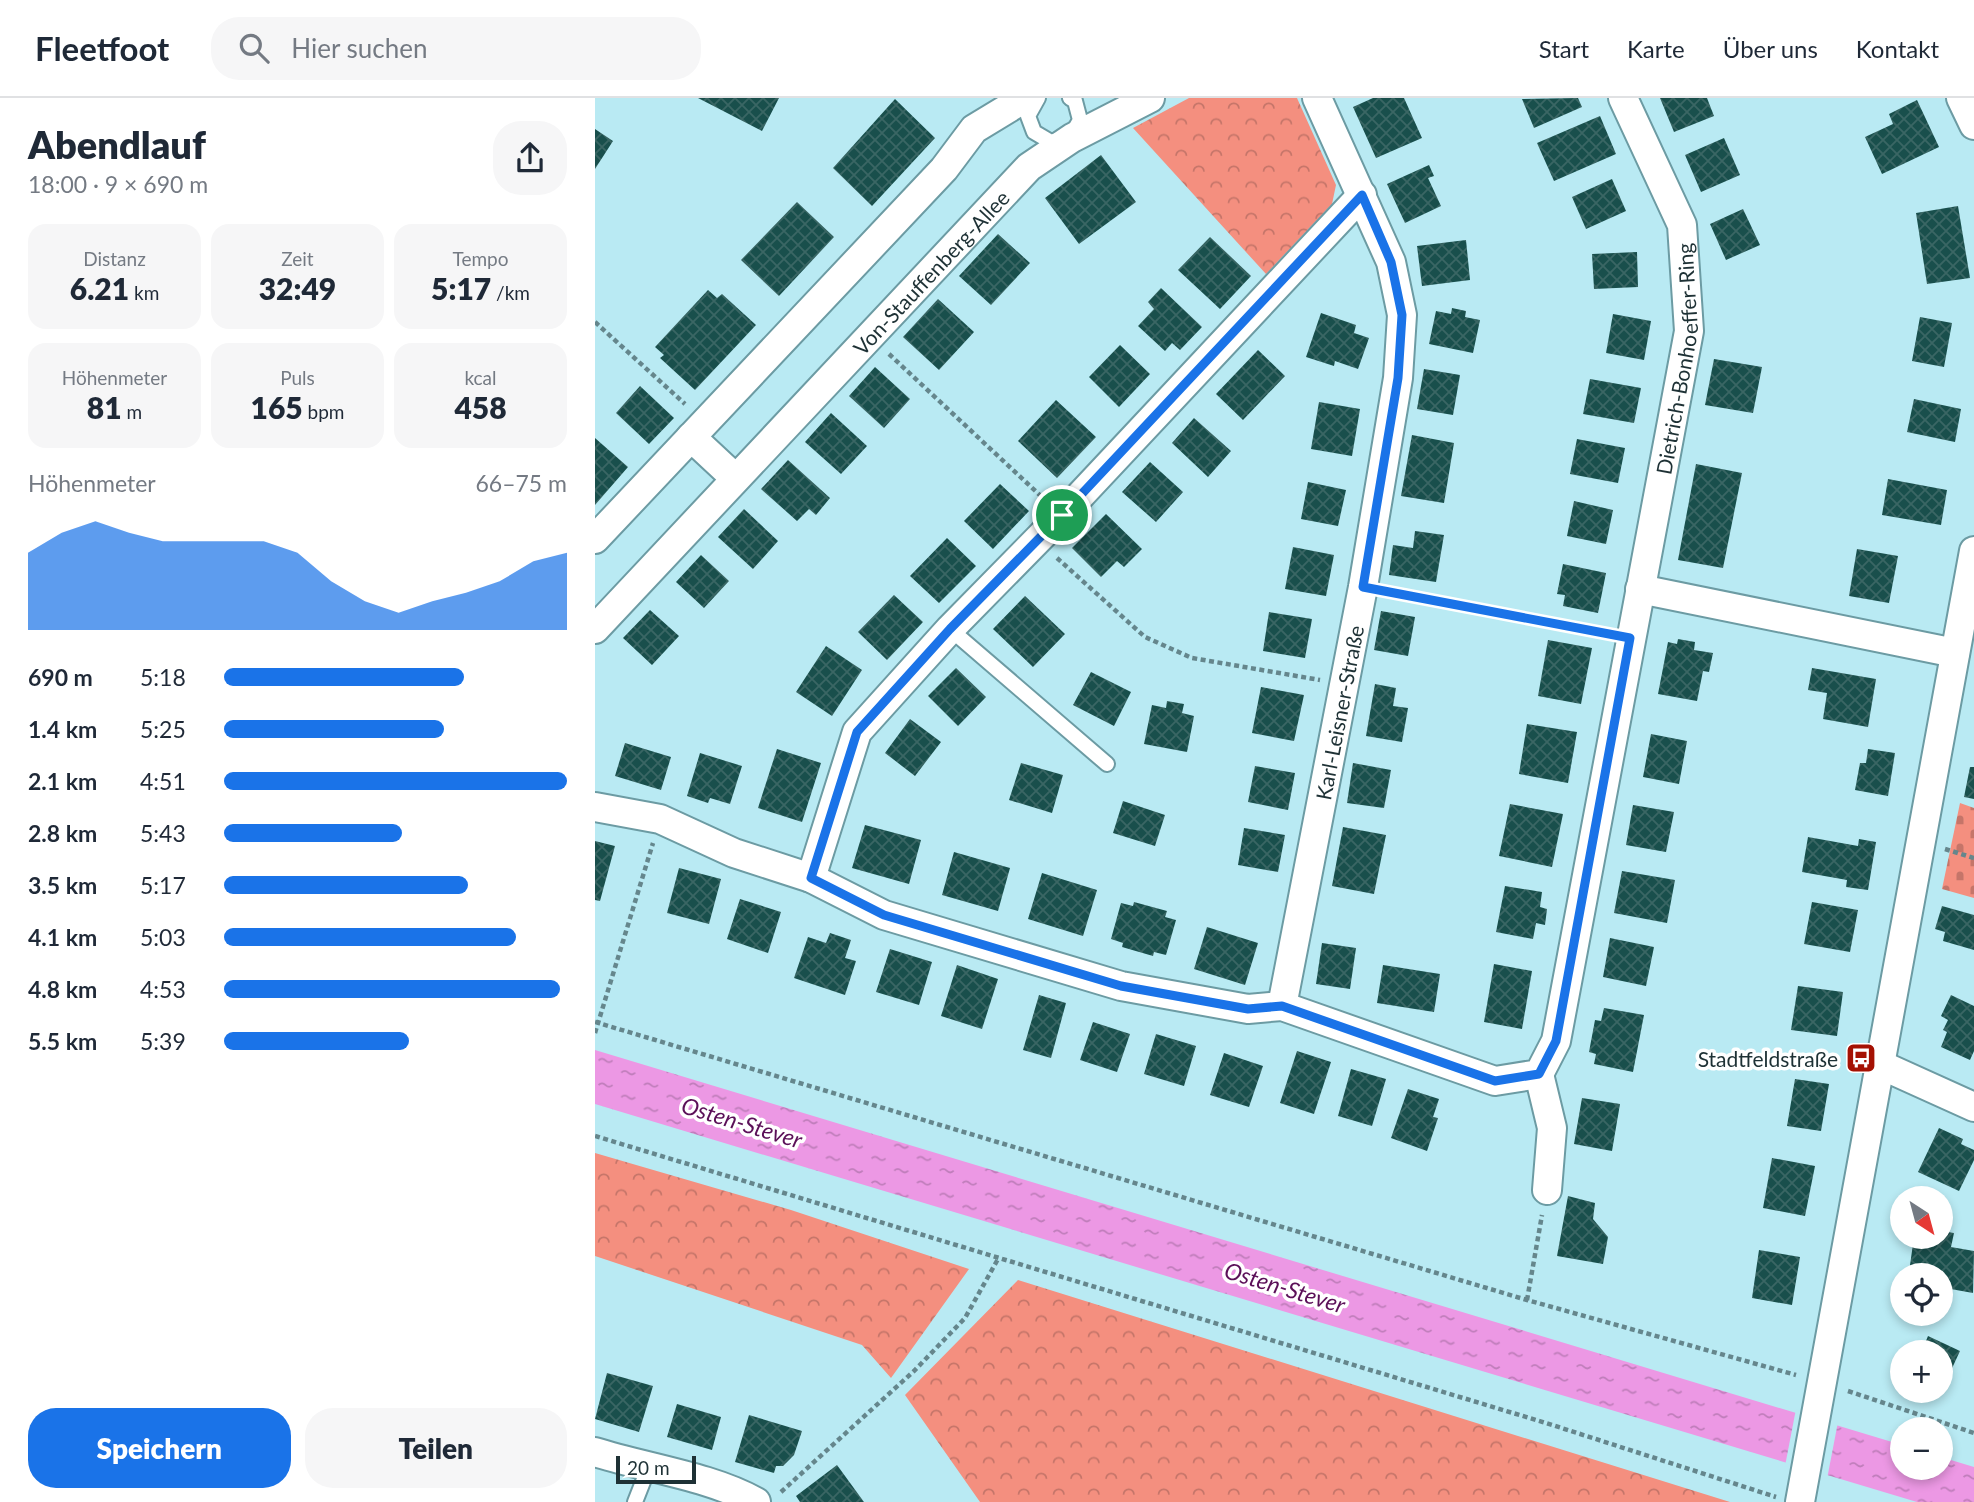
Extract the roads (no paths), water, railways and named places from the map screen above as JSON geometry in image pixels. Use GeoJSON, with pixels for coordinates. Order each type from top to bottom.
{"type":"FeatureCollection","features":[{"type":"Feature","properties":{"kind":"street"},"geometry":{"type":"LineString","coordinates":[[595,539],[944,169],[974,129],[1033,98]]}},
{"type":"Feature","properties":{"kind":"street","name":"Von-Stauffenberg-Allee"},"geometry":{"type":"LineString","coordinates":[[595,629],[1029,167],[1071,137],[1150,98]]}},
{"type":"Feature","properties":{"kind":"street","name":"Karl-Leisner-Straße"},"geometry":{"type":"LineString","coordinates":[[1282,1006],[1363,587],[1398,378],[1402,315],[1391,262],[1317,98]]}},
{"type":"Feature","properties":{"kind":"street","name":"Dietrich-Bonhoeffer-Ring"},"geometry":{"type":"LineString","coordinates":[[1539,1074],[1556,1041],[1689,331],[1682,225],[1623,98]]}},
{"type":"Feature","properties":{"kind":"street"},"geometry":{"type":"LineString","coordinates":[[1961,98],[1974,125]]}},
{"type":"Feature","properties":{"kind":"street"},"geometry":{"type":"LineString","coordinates":[[811,878],[857,732],[950,629],[1035,539],[1062,515],[1362,195]]}},
{"type":"Feature","properties":{"kind":"street"},"geometry":{"type":"LineString","coordinates":[[698,430],[735,478]]}},
{"type":"Feature","properties":{"kind":"street"},"geometry":{"type":"LineString","coordinates":[[1794,1495],[1820,1391],[1974,551]]}},
{"type":"Feature","properties":{"kind":"street"},"geometry":{"type":"LineString","coordinates":[[1640,589],[1955,653]]}},
{"type":"Feature","properties":{"kind":"street"},"geometry":{"type":"LineString","coordinates":[[595,807],[660,819],[734,853],[811,878],[884,915],[1121,986],[1248,1009],[1282,1006],[1495,1081],[1539,1074],[1552,1128],[1547,1190]]}},
{"type":"Feature","properties":{"kind":"street"},"geometry":{"type":"LineString","coordinates":[[1881,1065],[1974,1107]]}},
{"type":"Feature","properties":{"kind":"street"},"geometry":{"type":"LineString","coordinates":[[595,1452],[648,1469],[768,1497]]}},
{"type":"Feature","properties":{"kind":"lane"},"geometry":{"type":"LineString","coordinates":[[1033,98],[1028,116],[1034,132],[1051,142],[1071,137],[1080,120],[1075,101],[1070,98]]}},
{"type":"Feature","properties":{"kind":"lane"},"geometry":{"type":"LineString","coordinates":[[950,629],[1107,764]]}},
{"type":"Feature","properties":{"kind":"lane"},"geometry":{"type":"LineString","coordinates":[[635,1502],[648,1469]]}},
{"type":"Feature","properties":{"kind":"water","name":"Osten-Stever"},"geometry":{"type":"Polygon","coordinates":[[[595,1050],[1890,1441],[1890,1480],[1953,1480],[1953,1461],[1974,1467],[1974,1502],[1917,1502],[595,1104],[595,1050]]]}},
{"type":"Feature","properties":{"kind":"place","name":"Stadtfeldstraße"},"geometry":{"type":"Point","coordinates":[1861,1058]}}]}
